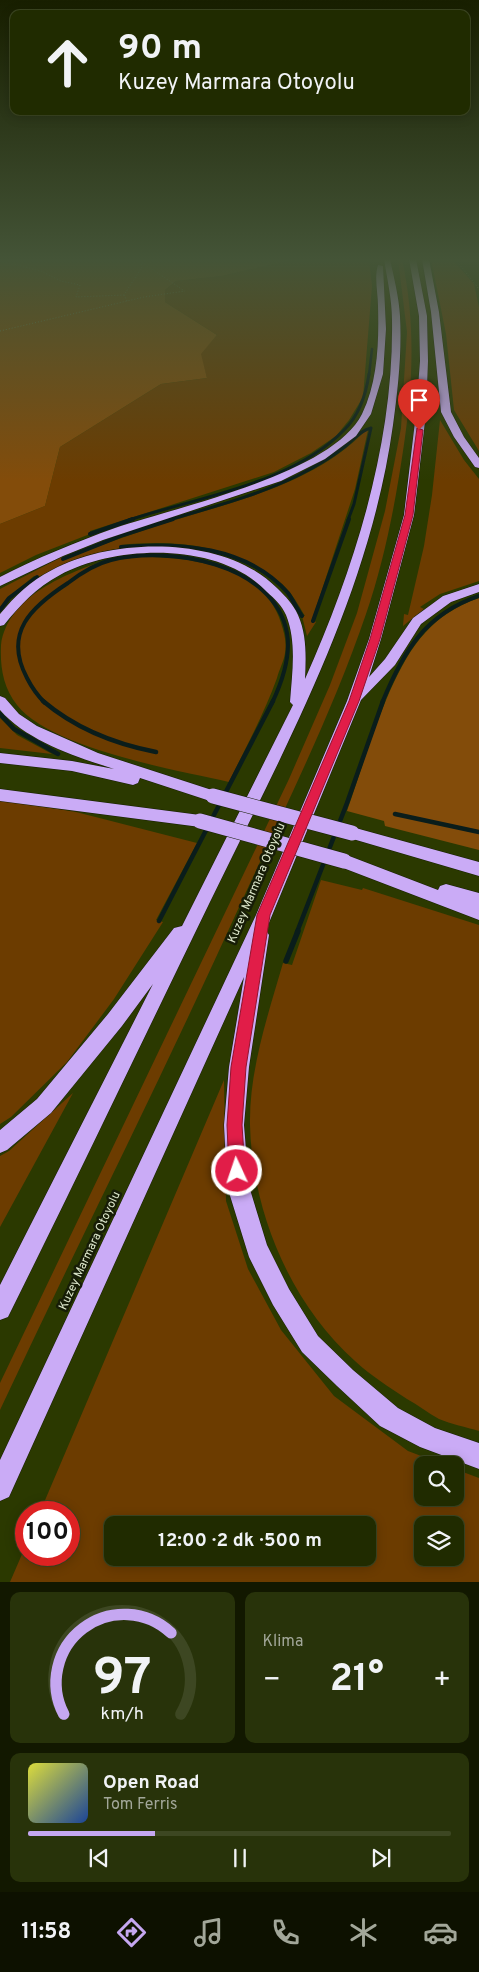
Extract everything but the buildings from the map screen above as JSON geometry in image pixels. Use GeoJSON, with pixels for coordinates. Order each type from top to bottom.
{"type":"FeatureCollection","features":[{"type":"Feature","properties":{"kind":"highway"},"geometry":{"type":"LineString","coordinates":[[0,582],[26,567],[93,540],[239,492],[296,470],[331,451],[355,432],[368,409],[376,388],[381,333]]}},
{"type":"Feature","properties":{"kind":"highway"},"geometry":{"type":"LineString","coordinates":[[0,1309],[106,1100],[297,708],[338,614],[362,545],[380,474],[392,390],[395,333]]}},
{"type":"Feature","properties":{"kind":"highway","name":"Kuzey Marmara Otoyolu"},"geometry":{"type":"LineString","coordinates":[[0,1488],[264,915],[354,701],[375,639],[409,515],[421,413],[423,333]]}},
{"type":"Feature","properties":{"kind":"highway"},"geometry":{"type":"LineString","coordinates":[[437,333],[446,412],[459,437],[479,465]]}},
{"type":"Feature","properties":{"kind":"highway"},"geometry":{"type":"LineString","coordinates":[[0,622],[5,613],[33,586],[78,563],[109,554],[148,549],[185,551],[219,558],[247,569],[261,579],[287,605],[297,631],[297,708]]}},
{"type":"Feature","properties":{"kind":"highway"},"geometry":{"type":"LineString","coordinates":[[354,701],[390,662],[417,621],[447,599],[479,588]]}},
{"type":"Feature","properties":{"kind":"highway"},"geometry":{"type":"LineString","coordinates":[[0,701],[14,717],[32,730],[93,757],[213,796],[479,869]]}},
{"type":"Feature","properties":{"kind":"highway"},"geometry":{"type":"LineString","coordinates":[[0,758],[72,766],[213,796]]}},
{"type":"Feature","properties":{"kind":"highway"},"geometry":{"type":"LineString","coordinates":[[0,795],[200,821],[479,900]]}},
{"type":"Feature","properties":{"kind":"highway"},"geometry":{"type":"LineString","coordinates":[[352,834],[479,862]]}},
{"type":"Feature","properties":{"kind":"highway"},"geometry":{"type":"LineString","coordinates":[[344,861],[479,913]]}},
{"type":"Feature","properties":{"kind":"highway"},"geometry":{"type":"LineString","coordinates":[[0,1143],[44,1106],[115,1020],[201,904]]}},
{"type":"Feature","properties":{"kind":"highway"},"geometry":{"type":"LineString","coordinates":[[264,915],[239,1067],[234,1125],[238,1186],[257,1249],[280,1297],[310,1344],[345,1378],[389,1417],[429,1438],[479,1456]]}},
{"type":"Feature","properties":{"kind":"shaded area"},"geometry":{"type":"Polygon","coordinates":[[[0,333],[214,333],[217,335],[201,354],[207,378],[161,384],[60,447],[45,506],[0,524],[0,333]]]}},
{"type":"Feature","properties":{"kind":"shaded area"},"geometry":{"type":"Polygon","coordinates":[[[214,333],[368,333],[363,397],[349,420],[336,436],[311,453],[274,472],[90,531],[90,534],[36,555],[0,573],[0,524],[45,506],[60,447],[161,384],[207,378],[200,354],[217,335],[214,333]]]}},
{"type":"Feature","properties":{"kind":"shaded area"},"geometry":{"type":"Polygon","coordinates":[[[407,333],[411,333],[412,355],[409,403],[393,513],[384,554],[353,651],[323,725],[181,1032],[0,1410],[0,1383],[289,779],[330,685],[357,613],[385,511],[401,428],[407,333]]]}},
{"type":"Feature","properties":{"kind":"shaded area"},"geometry":{"type":"Polygon","coordinates":[[[479,333],[479,451],[454,410],[446,334],[479,333]]]}},
{"type":"Feature","properties":{"kind":"shaded area"},"geometry":{"type":"Polygon","coordinates":[[[440,420],[464,460],[479,479],[479,581],[440,594],[420,607],[424,609],[403,626],[404,614],[408,615],[424,546],[432,495],[440,420]]]}},
{"type":"Feature","properties":{"kind":"shaded area"},"geometry":{"type":"Polygon","coordinates":[[[368,430],[355,489],[312,620],[316,622],[307,636],[302,616],[305,616],[295,600],[283,585],[266,572],[247,561],[227,554],[207,548],[186,545],[143,543],[121,545],[121,548],[99,553],[59,567],[38,577],[34,576],[7,598],[0,608],[0,589],[62,557],[64,560],[133,534],[277,487],[325,463],[368,430]]]}},
{"type":"Feature","properties":{"kind":"shaded area"},"geometry":{"type":"Polygon","coordinates":[[[139,557],[158,557],[201,562],[222,568],[242,577],[259,588],[272,604],[281,623],[286,649],[284,659],[266,705],[229,782],[147,764],[85,745],[33,720],[17,705],[8,691],[2,669],[1,645],[6,628],[15,612],[42,588],[76,571],[109,559],[110,561],[139,557]]]}},
{"type":"Feature","properties":{"kind":"shaded area"},"geometry":{"type":"Polygon","coordinates":[[[479,598],[479,850],[385,826],[384,821],[347,811],[379,717],[400,670],[412,649],[430,627],[443,617],[456,608],[479,598]]]}},
{"type":"Feature","properties":{"kind":"shaded area"},"geometry":{"type":"Polygon","coordinates":[[[0,718],[17,735],[52,754],[0,748],[0,718]]]}},
{"type":"Feature","properties":{"kind":"shaded area"},"geometry":{"type":"Polygon","coordinates":[[[0,800],[76,812],[197,843],[156,920],[163,922],[114,999],[67,1062],[11,1117],[0,1124],[0,800]]]}},
{"type":"Feature","properties":{"kind":"shaded area"},"geometry":{"type":"Polygon","coordinates":[[[321,880],[362,890],[363,888],[479,925],[479,1431],[439,1419],[407,1399],[355,1361],[332,1338],[311,1312],[279,1254],[267,1222],[258,1190],[252,1157],[250,1125],[256,1063],[283,963],[292,965],[321,880]]]}},
{"type":"Feature","properties":{"kind":"shaded area"},"geometry":{"type":"Polygon","coordinates":[[[224,1080],[226,1201],[248,1269],[281,1330],[334,1396],[408,1451],[421,1456],[414,1456],[414,1506],[464,1506],[464,1472],[479,1478],[479,1582],[10,1582],[17,1566],[80,1566],[80,1501],[45,1501],[224,1080]]]}},
{"type":"Feature","properties":{"kind":"shaded area"},"geometry":{"type":"Polygon","coordinates":[[[73,1093],[0,1227],[0,1156],[9,1151],[73,1093]]]}},
{"type":"Feature","properties":{"kind":"waterway"},"geometry":{"type":"LineString","coordinates":[[369,375],[372,349]]}},
{"type":"Feature","properties":{"kind":"waterway"},"geometry":{"type":"LineString","coordinates":[[129,520],[214,496],[272,476],[324,448],[355,417],[362,403],[369,374]]}},
{"type":"Feature","properties":{"kind":"waterway"},"geometry":{"type":"LineString","coordinates":[[169,520],[234,501],[303,473],[327,460],[360,434],[371,428],[354,504],[348,520]]}},
{"type":"Feature","properties":{"kind":"waterway"},"geometry":{"type":"LineString","coordinates":[[90,534],[133,519]]}},
{"type":"Feature","properties":{"kind":"waterway"},"geometry":{"type":"LineString","coordinates":[[63,559],[123,535],[173,519]]}},
{"type":"Feature","properties":{"kind":"waterway"},"geometry":{"type":"LineString","coordinates":[[313,621],[349,519]]}},
{"type":"Feature","properties":{"kind":"waterway"},"geometry":{"type":"LineString","coordinates":[[121,547],[166,545],[211,550],[232,556],[253,565],[271,577],[288,593],[302,616]]}},
{"type":"Feature","properties":{"kind":"waterway"},"geometry":{"type":"LineString","coordinates":[[44,702],[27,678],[20,662],[18,648],[20,634],[32,612],[55,592],[83,572],[99,564],[134,556],[161,556],[188,558],[215,565],[241,575],[262,590],[278,609],[287,633],[288,651],[282,678],[272,703]]}},
{"type":"Feature","properties":{"kind":"waterway"},"geometry":{"type":"LineString","coordinates":[[0,610],[9,598],[37,577]]}},
{"type":"Feature","properties":{"kind":"waterway"},"geometry":{"type":"LineString","coordinates":[[382,703],[398,667],[418,637],[444,613],[479,596]]}},
{"type":"Feature","properties":{"kind":"waterway"},"geometry":{"type":"LineString","coordinates":[[297,932],[347,803],[383,701]]}},
{"type":"Feature","properties":{"kind":"waterway"},"geometry":{"type":"LineString","coordinates":[[44,702],[69,720],[96,734],[126,745],[156,752]]}},
{"type":"Feature","properties":{"kind":"waterway"},"geometry":{"type":"LineString","coordinates":[[159,921],[272,703]]}},
{"type":"Feature","properties":{"kind":"waterway"},"geometry":{"type":"LineString","coordinates":[[0,714],[14,729],[58,754]]}},
{"type":"Feature","properties":{"kind":"waterway"},"geometry":{"type":"LineString","coordinates":[[395,814],[479,832]]}},
{"type":"Feature","properties":{"kind":"waterway"},"geometry":{"type":"LineString","coordinates":[[286,961],[298,931]]}},
{"type":"Feature","properties":{"kind":"route"},"geometry":{"type":"LineString","coordinates":[[237,1171],[234,1125],[239,1067],[264,915],[354,701],[375,639],[409,515],[419,430]]}}]}
